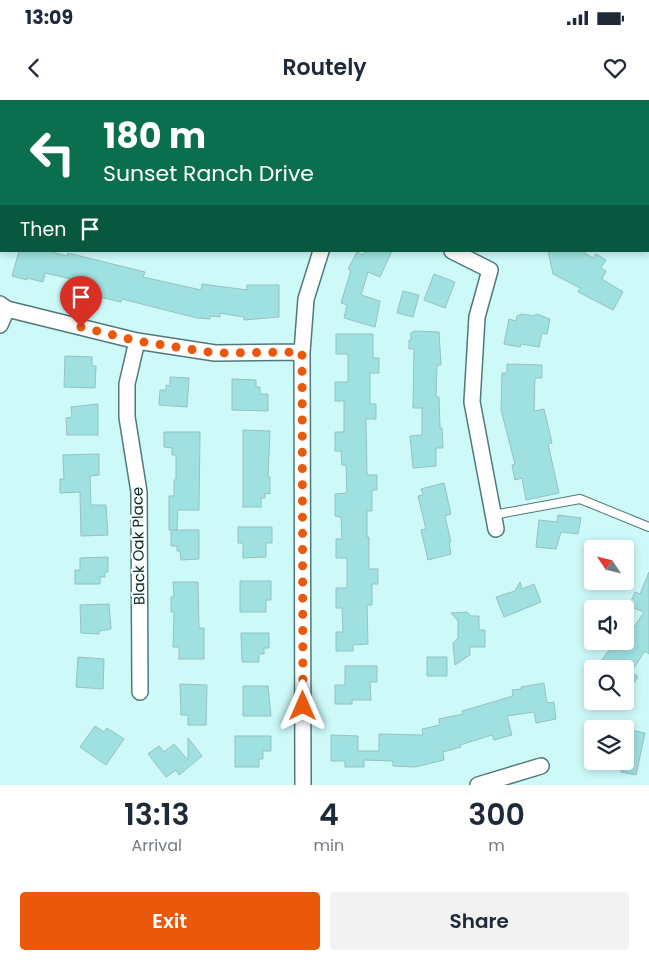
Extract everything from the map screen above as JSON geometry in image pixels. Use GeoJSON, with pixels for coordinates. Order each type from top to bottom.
{"type":"FeatureCollection","features":[{"type":"Feature","properties":{"kind":"street"},"geometry":{"type":"LineString","coordinates":[[303,785],[302,352],[306,299],[321,252]]}},
{"type":"Feature","properties":{"kind":"street"},"geometry":{"type":"LineString","coordinates":[[454,252],[490,270],[477,317],[472,402],[494,522]]}},
{"type":"Feature","properties":{"kind":"street"},"geometry":{"type":"LineString","coordinates":[[0,325],[4,307],[137,341],[215,353],[302,352]]}},
{"type":"Feature","properties":{"kind":"street","name":"Black Oak Place"},"geometry":{"type":"LineString","coordinates":[[137,341],[127,384],[127,417],[139,492],[140,692]]}},
{"type":"Feature","properties":{"kind":"street"},"geometry":{"type":"LineString","coordinates":[[478,785],[541,766]]}},
{"type":"Feature","properties":{"kind":"lane"},"geometry":{"type":"LineString","coordinates":[[494,522],[580,499],[649,528]]}},
{"type":"Feature","properties":{"kind":"building"},"geometry":{"type":"Polygon","coordinates":[[[19,252],[53,252],[67,256],[68,253],[145,272],[143,277],[201,290],[202,284],[247,290],[247,285],[279,285],[279,317],[244,320],[244,317],[220,313],[220,317],[210,316],[210,319],[197,318],[122,299],[121,302],[74,291],[76,280],[45,273],[43,282],[12,276],[19,252]]]}},
{"type":"Feature","properties":{"kind":"building"},"geometry":{"type":"Polygon","coordinates":[[[357,252],[363,255],[364,252],[392,252],[380,277],[368,272],[361,295],[380,301],[375,327],[344,318],[347,305],[341,303],[351,270],[348,269],[357,252]]]}},
{"type":"Feature","properties":{"kind":"building"},"geometry":{"type":"Polygon","coordinates":[[[548,252],[584,252],[593,258],[596,254],[606,260],[601,268],[606,271],[602,279],[623,292],[613,310],[578,292],[580,288],[553,274],[548,252]]]}},
{"type":"Feature","properties":{"kind":"building"},"geometry":{"type":"Polygon","coordinates":[[[434,274],[455,282],[445,308],[424,300],[434,274]]]}},
{"type":"Feature","properties":{"kind":"building"},"geometry":{"type":"Polygon","coordinates":[[[403,291],[419,295],[413,317],[397,313],[403,291]]]}},
{"type":"Feature","properties":{"kind":"building"},"geometry":{"type":"Polygon","coordinates":[[[522,314],[534,316],[537,314],[550,319],[547,334],[542,333],[539,347],[521,344],[520,347],[504,344],[509,319],[516,321],[517,316],[522,314]]]}},
{"type":"Feature","properties":{"kind":"building"},"geometry":{"type":"Polygon","coordinates":[[[415,331],[439,332],[441,365],[437,365],[436,397],[439,397],[443,448],[436,448],[436,466],[413,468],[410,436],[422,435],[422,408],[413,408],[414,349],[409,349],[411,333],[415,331]]]}},
{"type":"Feature","properties":{"kind":"building"},"geometry":{"type":"Polygon","coordinates":[[[336,334],[373,334],[373,358],[379,358],[379,373],[370,373],[370,404],[376,404],[376,419],[366,419],[367,475],[377,475],[377,490],[372,490],[372,511],[367,511],[369,569],[378,569],[378,584],[372,584],[372,605],[367,605],[368,644],[353,645],[353,651],[336,651],[336,632],[343,632],[342,608],[336,608],[336,588],[347,588],[347,558],[336,558],[336,539],[342,539],[341,517],[335,516],[335,494],[347,493],[346,465],[342,465],[341,451],[335,451],[335,432],[344,432],[344,401],[335,401],[335,382],[348,382],[348,354],[336,354],[336,334]]]}},
{"type":"Feature","properties":{"kind":"building"},"geometry":{"type":"Polygon","coordinates":[[[65,356],[92,357],[92,366],[96,366],[95,388],[64,387],[65,356]]]}},
{"type":"Feature","properties":{"kind":"building"},"geometry":{"type":"Polygon","coordinates":[[[507,364],[542,365],[542,378],[535,378],[534,411],[544,409],[552,443],[548,444],[559,493],[526,500],[522,478],[515,480],[512,465],[515,464],[501,410],[502,373],[507,373],[507,364]]]}},
{"type":"Feature","properties":{"kind":"building"},"geometry":{"type":"Polygon","coordinates":[[[170,377],[189,378],[187,407],[159,405],[160,390],[166,390],[166,385],[170,386],[170,377]]]}},
{"type":"Feature","properties":{"kind":"building"},"geometry":{"type":"Polygon","coordinates":[[[232,379],[256,380],[256,387],[260,387],[260,394],[268,394],[268,411],[232,410],[232,379]]]}},
{"type":"Feature","properties":{"kind":"building"},"geometry":{"type":"Polygon","coordinates":[[[98,404],[98,435],[67,435],[66,418],[72,417],[71,407],[98,404]]]}},
{"type":"Feature","properties":{"kind":"building"},"geometry":{"type":"Polygon","coordinates":[[[243,430],[270,431],[268,477],[270,477],[270,494],[265,493],[265,498],[261,498],[261,507],[243,507],[243,430]]]}},
{"type":"Feature","properties":{"kind":"building"},"geometry":{"type":"Polygon","coordinates":[[[164,432],[200,432],[199,510],[178,510],[177,530],[169,530],[169,496],[174,496],[176,455],[172,455],[172,448],[164,447],[164,432]]]}},
{"type":"Feature","properties":{"kind":"building"},"geometry":{"type":"Polygon","coordinates":[[[99,454],[99,475],[90,476],[91,505],[106,505],[108,535],[81,536],[80,492],[60,493],[60,479],[64,479],[63,455],[99,454]]]}},
{"type":"Feature","properties":{"kind":"building"},"geometry":{"type":"Polygon","coordinates":[[[444,483],[451,514],[445,516],[451,542],[449,542],[451,554],[428,560],[421,530],[426,529],[418,496],[423,495],[421,489],[444,483]]]}},
{"type":"Feature","properties":{"kind":"building"},"geometry":{"type":"Polygon","coordinates":[[[558,515],[581,518],[578,534],[561,532],[556,549],[536,547],[539,520],[557,522],[558,515]]]}},
{"type":"Feature","properties":{"kind":"building"},"geometry":{"type":"Polygon","coordinates":[[[238,527],[272,527],[272,543],[266,543],[266,557],[243,558],[243,543],[238,543],[238,527]]]}},
{"type":"Feature","properties":{"kind":"building"},"geometry":{"type":"Polygon","coordinates":[[[171,530],[199,530],[199,559],[181,560],[180,551],[177,551],[177,546],[171,546],[171,530]]]}},
{"type":"Feature","properties":{"kind":"building"},"geometry":{"type":"Polygon","coordinates":[[[108,557],[108,572],[105,572],[105,577],[100,577],[100,584],[75,584],[75,570],[80,570],[80,558],[108,557]]]}},
{"type":"Feature","properties":{"kind":"building"},"geometry":{"type":"Polygon","coordinates":[[[649,572],[649,654],[645,651],[634,668],[634,660],[602,660],[609,650],[634,650],[634,627],[644,612],[634,608],[634,600],[632,600],[635,592],[640,594],[649,572]]]}},
{"type":"Feature","properties":{"kind":"building"},"geometry":{"type":"Polygon","coordinates":[[[240,581],[271,581],[271,600],[266,600],[266,612],[240,612],[240,581]]]}},
{"type":"Feature","properties":{"kind":"building"},"geometry":{"type":"Polygon","coordinates":[[[173,582],[198,582],[199,628],[204,628],[204,659],[179,659],[179,647],[173,647],[174,612],[171,612],[171,597],[174,597],[173,582]]]}},
{"type":"Feature","properties":{"kind":"building"},"geometry":{"type":"Polygon","coordinates":[[[520,582],[522,589],[534,584],[541,602],[504,617],[496,597],[515,591],[520,582]]]}},
{"type":"Feature","properties":{"kind":"building"},"geometry":{"type":"Polygon","coordinates":[[[109,604],[111,629],[99,631],[99,634],[81,633],[80,605],[109,604]]]}},
{"type":"Feature","properties":{"kind":"building"},"geometry":{"type":"Polygon","coordinates":[[[467,612],[471,616],[479,616],[479,630],[485,630],[485,647],[470,647],[470,655],[455,665],[453,643],[458,638],[458,621],[451,613],[467,612]]]}},
{"type":"Feature","properties":{"kind":"building"},"geometry":{"type":"Polygon","coordinates":[[[241,633],[269,633],[269,648],[264,648],[264,654],[259,654],[259,662],[242,662],[241,633]]]}},
{"type":"Feature","properties":{"kind":"building"},"geometry":{"type":"Polygon","coordinates":[[[78,657],[104,659],[103,689],[76,687],[78,657]]]}},
{"type":"Feature","properties":{"kind":"building"},"geometry":{"type":"Polygon","coordinates":[[[427,657],[447,657],[447,676],[427,676],[427,657]]]}},
{"type":"Feature","properties":{"kind":"building"},"geometry":{"type":"Polygon","coordinates":[[[345,666],[377,666],[377,682],[370,682],[371,700],[352,700],[352,704],[335,704],[335,685],[345,685],[345,666]]]}},
{"type":"Feature","properties":{"kind":"building"},"geometry":{"type":"Polygon","coordinates":[[[634,674],[638,677],[634,683],[634,674]]]}},
{"type":"Feature","properties":{"kind":"building"},"geometry":{"type":"Polygon","coordinates":[[[544,683],[547,703],[554,702],[556,719],[536,723],[534,712],[507,716],[512,735],[494,740],[492,735],[460,745],[461,747],[443,752],[444,760],[415,767],[393,766],[393,761],[364,760],[364,767],[345,767],[345,761],[331,761],[331,735],[358,736],[358,751],[379,751],[379,734],[423,735],[422,729],[440,725],[439,719],[463,714],[462,711],[513,696],[512,690],[544,683]]]}},
{"type":"Feature","properties":{"kind":"building"},"geometry":{"type":"Polygon","coordinates":[[[180,684],[207,685],[206,725],[188,725],[188,715],[181,715],[180,684]]]}},
{"type":"Feature","properties":{"kind":"building"},"geometry":{"type":"Polygon","coordinates":[[[243,686],[268,686],[271,716],[243,716],[243,686]]]}},
{"type":"Feature","properties":{"kind":"building"},"geometry":{"type":"Polygon","coordinates":[[[95,726],[104,732],[107,728],[124,739],[106,765],[80,747],[95,726]]]}},
{"type":"Feature","properties":{"kind":"building"},"geometry":{"type":"Polygon","coordinates":[[[634,731],[645,733],[636,775],[621,772],[621,770],[634,770],[634,731]]]}},
{"type":"Feature","properties":{"kind":"building"},"geometry":{"type":"Polygon","coordinates":[[[235,736],[271,736],[271,751],[263,751],[263,759],[259,759],[259,767],[235,767],[235,736]]]}},
{"type":"Feature","properties":{"kind":"building"},"geometry":{"type":"Polygon","coordinates":[[[188,738],[202,756],[179,775],[176,770],[166,777],[148,754],[159,746],[164,752],[174,744],[188,760],[188,738]]]}},
{"type":"Feature","properties":{"kind":"route"},"geometry":{"type":"LineString","coordinates":[[81,327],[137,341],[215,353],[302,352],[303,706]]}}]}
